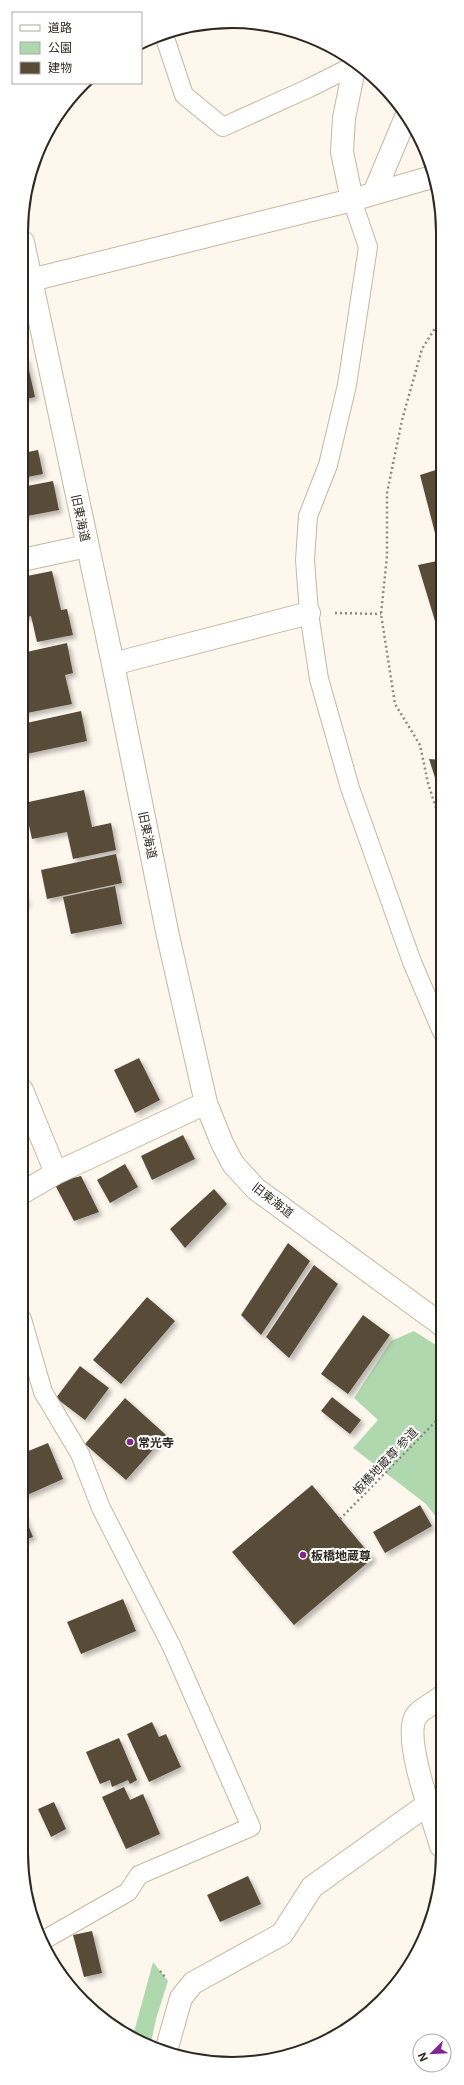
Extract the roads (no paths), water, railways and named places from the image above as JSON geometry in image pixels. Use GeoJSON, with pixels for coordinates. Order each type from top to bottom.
{"type":"FeatureCollection","features":[{"type":"Feature","properties":{"kind":"street"},"geometry":{"type":"LineString","coordinates":[[352,200],[342,152],[344,118],[354,69]]}},
{"type":"Feature","properties":{"kind":"street"},"geometry":{"type":"LineString","coordinates":[[374,193],[404,122]]}},
{"type":"Feature","properties":{"kind":"street"},"geometry":{"type":"LineString","coordinates":[[31,280],[352,200],[429,178]]}},
{"type":"Feature","properties":{"kind":"street","name":"旧東海道"},"geometry":{"type":"LineString","coordinates":[[28,266],[113,664],[168,936],[206,1103],[233,1164],[256,1189],[436,1321]]}},
{"type":"Feature","properties":{"kind":"street"},"geometry":{"type":"LineString","coordinates":[[28,559],[87,546]]}},
{"type":"Feature","properties":{"kind":"street"},"geometry":{"type":"LineString","coordinates":[[113,664],[309,613]]}},
{"type":"Feature","properties":{"kind":"street"},"geometry":{"type":"LineString","coordinates":[[28,1189],[56,1173],[206,1103]]}},
{"type":"Feature","properties":{"kind":"street"},"geometry":{"type":"LineString","coordinates":[[28,1105],[56,1173]]}},
{"type":"Feature","properties":{"kind":"street"},"geometry":{"type":"LineString","coordinates":[[436,1702],[415,1717],[411,1734],[418,1770],[436,1830]]}},
{"type":"Feature","properties":{"kind":"street"},"geometry":{"type":"LineString","coordinates":[[167,2046],[181,1998],[193,1983],[282,1934],[312,1887],[428,1804]]}},
{"type":"Feature","properties":{"kind":"lane"},"geometry":{"type":"LineString","coordinates":[[165,39],[184,95],[223,127],[310,88],[352,67]]}},
{"type":"Feature","properties":{"kind":"lane"},"geometry":{"type":"LineString","coordinates":[[352,200],[368,247],[345,392],[328,465],[308,516],[305,560],[309,613],[319,679],[350,788],[412,962],[436,1018]]}},
{"type":"Feature","properties":{"kind":"lane"},"geometry":{"type":"LineString","coordinates":[[28,1340],[43,1392],[80,1454],[101,1508],[172,1647],[251,1827],[139,1874],[128,1892],[47,1938]]}},
{"type":"Feature","properties":{"kind":"place","name":"常光寺"},"geometry":{"type":"Point","coordinates":[130,1442]}},
{"type":"Feature","properties":{"kind":"place","name":"板橋地蔵尊"},"geometry":{"type":"Point","coordinates":[303,1555]}}]}
